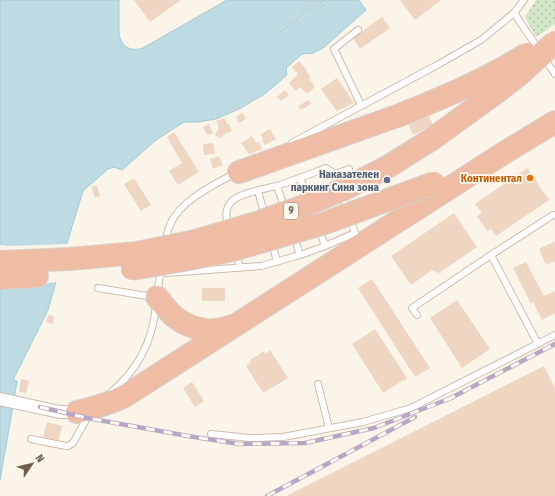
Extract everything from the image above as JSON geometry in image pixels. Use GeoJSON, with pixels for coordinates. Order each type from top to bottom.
{"type":"FeatureCollection","features":[{"type":"Feature","properties":{"kind":"highway"},"geometry":{"type":"LineString","coordinates":[[239,172],[400,115],[469,86],[512,63],[555,36]]}},
{"type":"Feature","properties":{"kind":"highway","name":"9"},"geometry":{"type":"LineString","coordinates":[[0,262],[70,259],[137,253],[195,241],[256,223],[302,207],[344,189],[389,166],[432,139],[519,75],[555,42]]}},
{"type":"Feature","properties":{"kind":"highway","name":"9"},"geometry":{"type":"LineString","coordinates":[[0,278],[132,269],[233,250],[322,224],[434,183],[507,151],[555,122]]}},
{"type":"Feature","properties":{"kind":"highway"},"geometry":{"type":"LineString","coordinates":[[77,412],[106,405],[125,396],[507,151]]}},
{"type":"Feature","properties":{"kind":"highway"},"geometry":{"type":"LineString","coordinates":[[157,297],[175,317],[190,326],[212,330],[228,328],[239,324]]}},
{"type":"Feature","properties":{"kind":"street"},"geometry":{"type":"LineString","coordinates":[[0,399],[60,412],[77,412]]}},
{"type":"Feature","properties":{"kind":"lane"},"geometry":{"type":"LineString","coordinates":[[284,147],[481,40],[514,13],[524,0]]}},
{"type":"Feature","properties":{"kind":"lane"},"geometry":{"type":"LineString","coordinates":[[514,13],[555,74]]}},
{"type":"Feature","properties":{"kind":"lane"},"geometry":{"type":"LineString","coordinates":[[358,30],[334,48],[361,105]]}},
{"type":"Feature","properties":{"kind":"lane"},"geometry":{"type":"LineString","coordinates":[[164,253],[169,225],[179,210],[196,196],[270,155]]}},
{"type":"Feature","properties":{"kind":"lane"},"geometry":{"type":"LineString","coordinates":[[160,274],[261,266],[300,255],[355,233],[335,174],[326,168],[277,186],[237,198],[228,206],[226,212],[226,218],[232,239]]}},
{"type":"Feature","properties":{"kind":"lane"},"geometry":{"type":"LineString","coordinates":[[335,174],[350,169]]}},
{"type":"Feature","properties":{"kind":"lane"},"geometry":{"type":"LineString","coordinates":[[300,178],[313,212]]}},
{"type":"Feature","properties":{"kind":"lane"},"geometry":{"type":"LineString","coordinates":[[277,186],[289,220]]}},
{"type":"Feature","properties":{"kind":"lane"},"geometry":{"type":"LineString","coordinates":[[258,191],[268,226]]}},
{"type":"Feature","properties":{"kind":"lane"},"geometry":{"type":"LineString","coordinates":[[417,315],[412,308],[553,215]]}},
{"type":"Feature","properties":{"kind":"lane"},"geometry":{"type":"LineString","coordinates":[[315,219],[325,246]]}},
{"type":"Feature","properties":{"kind":"lane"},"geometry":{"type":"LineString","coordinates":[[291,228],[300,255]]}},
{"type":"Feature","properties":{"kind":"lane"},"geometry":{"type":"LineString","coordinates":[[269,233],[277,262]]}},
{"type":"Feature","properties":{"kind":"lane"},"geometry":{"type":"LineString","coordinates":[[234,246],[240,267]]}},
{"type":"Feature","properties":{"kind":"lane"},"geometry":{"type":"LineString","coordinates":[[491,255],[538,344]]}},
{"type":"Feature","properties":{"kind":"lane"},"geometry":{"type":"LineString","coordinates":[[77,412],[103,398],[121,383],[130,374],[145,348],[153,326],[162,260]]}},
{"type":"Feature","properties":{"kind":"lane"},"geometry":{"type":"LineString","coordinates":[[98,288],[157,297]]}},
{"type":"Feature","properties":{"kind":"lane"},"geometry":{"type":"LineString","coordinates":[[211,434],[250,438],[283,437],[363,422],[411,408],[555,335]]}},
{"type":"Feature","properties":{"kind":"lane"},"geometry":{"type":"LineString","coordinates":[[318,384],[329,428]]}},
{"type":"Feature","properties":{"kind":"lane"},"geometry":{"type":"LineString","coordinates":[[31,439],[66,446],[70,445],[73,443],[87,418],[77,412]]}},
{"type":"Feature","properties":{"kind":"path"},"geometry":{"type":"LineString","coordinates":[[281,32],[319,0],[330,13]]}},
{"type":"Feature","properties":{"kind":"green space"},"geometry":{"type":"Polygon","coordinates":[[[536,0],[555,0],[555,24],[536,37],[525,17],[536,0]]]}},
{"type":"Feature","properties":{"kind":"water"},"geometry":{"type":"Polygon","coordinates":[[[0,0],[119,0],[119,34],[124,45],[130,49],[143,48],[227,0],[359,0],[366,10],[323,48],[313,53],[302,54],[286,68],[287,75],[266,93],[241,108],[216,119],[198,122],[184,122],[156,140],[122,170],[114,167],[108,169],[83,191],[48,310],[13,380],[17,381],[0,480],[0,0]]]}},
{"type":"Feature","properties":{"kind":"pier"},"geometry":{"type":"Polygon","coordinates":[[[68,244],[58,282],[0,287],[0,245],[68,244]]]}},
{"type":"Feature","properties":{"kind":"building"},"geometry":{"type":"Polygon","coordinates":[[[134,0],[181,0],[150,22],[134,0]]]}},
{"type":"Feature","properties":{"kind":"building"},"geometry":{"type":"Polygon","coordinates":[[[400,0],[441,0],[415,20],[400,0]]]}},
{"type":"Feature","properties":{"kind":"building"},"geometry":{"type":"Polygon","coordinates":[[[382,17],[390,28],[360,49],[353,38],[382,17]]]}},
{"type":"Feature","properties":{"kind":"building"},"geometry":{"type":"Polygon","coordinates":[[[299,61],[307,70],[306,71],[311,77],[309,79],[315,87],[307,94],[300,87],[296,91],[289,83],[298,74],[292,67],[299,61]]]}},
{"type":"Feature","properties":{"kind":"building"},"geometry":{"type":"Polygon","coordinates":[[[337,78],[354,103],[337,111],[321,89],[337,78]]]}},
{"type":"Feature","properties":{"kind":"building"},"geometry":{"type":"Polygon","coordinates":[[[285,90],[289,95],[281,101],[277,97],[285,90]]]}},
{"type":"Feature","properties":{"kind":"building"},"geometry":{"type":"Polygon","coordinates":[[[309,100],[311,104],[301,110],[298,106],[309,100]]]}},
{"type":"Feature","properties":{"kind":"building"},"geometry":{"type":"Polygon","coordinates":[[[242,113],[246,119],[239,123],[236,117],[242,113]]]}},
{"type":"Feature","properties":{"kind":"building"},"geometry":{"type":"Polygon","coordinates":[[[428,114],[433,125],[413,135],[408,124],[428,114]]]}},
{"type":"Feature","properties":{"kind":"building"},"geometry":{"type":"Polygon","coordinates":[[[225,118],[232,131],[220,138],[215,135],[219,128],[216,121],[225,118]]]}},
{"type":"Feature","properties":{"kind":"building"},"geometry":{"type":"Polygon","coordinates":[[[209,124],[213,133],[207,135],[203,127],[209,124]]]}},
{"type":"Feature","properties":{"kind":"building"},"geometry":{"type":"Polygon","coordinates":[[[270,129],[276,139],[265,145],[261,134],[270,129]]]}},
{"type":"Feature","properties":{"kind":"building"},"geometry":{"type":"Polygon","coordinates":[[[174,132],[199,172],[178,185],[169,171],[182,163],[167,137],[174,132]]]}},
{"type":"Feature","properties":{"kind":"building"},"geometry":{"type":"Polygon","coordinates":[[[252,136],[256,143],[259,142],[262,149],[249,154],[241,143],[252,136]]]}},
{"type":"Feature","properties":{"kind":"building"},"geometry":{"type":"Polygon","coordinates":[[[213,143],[215,154],[204,155],[203,144],[213,143]]]}},
{"type":"Feature","properties":{"kind":"building"},"geometry":{"type":"Polygon","coordinates":[[[219,156],[223,165],[213,169],[210,159],[219,156]]]}},
{"type":"Feature","properties":{"kind":"building"},"geometry":{"type":"Polygon","coordinates":[[[527,168],[549,200],[496,236],[491,229],[487,231],[477,216],[482,213],[475,204],[527,168]]]}},
{"type":"Feature","properties":{"kind":"building"},"geometry":{"type":"Polygon","coordinates":[[[134,178],[151,205],[141,211],[124,184],[134,178]]]}},
{"type":"Feature","properties":{"kind":"building"},"geometry":{"type":"Polygon","coordinates":[[[97,185],[100,196],[95,198],[91,187],[97,185]]]}},
{"type":"Feature","properties":{"kind":"building"},"geometry":{"type":"Polygon","coordinates":[[[454,213],[477,247],[439,273],[432,270],[411,285],[391,256],[454,213]]]}},
{"type":"Feature","properties":{"kind":"building"},"geometry":{"type":"Polygon","coordinates":[[[555,241],[555,261],[546,265],[539,249],[555,241]]]}},
{"type":"Feature","properties":{"kind":"building"},"geometry":{"type":"Polygon","coordinates":[[[526,262],[544,296],[555,291],[555,313],[542,320],[533,302],[531,304],[513,268],[526,262]]]}},
{"type":"Feature","properties":{"kind":"building"},"geometry":{"type":"Polygon","coordinates":[[[372,279],[430,368],[415,377],[358,288],[372,279]]]}},
{"type":"Feature","properties":{"kind":"building"},"geometry":{"type":"Polygon","coordinates":[[[202,288],[225,288],[225,301],[202,301],[202,288]]]}},
{"type":"Feature","properties":{"kind":"building"},"geometry":{"type":"Polygon","coordinates":[[[457,300],[490,349],[462,368],[430,318],[457,300]]]}},
{"type":"Feature","properties":{"kind":"building"},"geometry":{"type":"Polygon","coordinates":[[[48,315],[54,316],[53,324],[46,322],[48,315]]]}},
{"type":"Feature","properties":{"kind":"building"},"geometry":{"type":"Polygon","coordinates":[[[375,329],[407,378],[383,393],[352,344],[375,329]]]}},
{"type":"Feature","properties":{"kind":"building"},"geometry":{"type":"Polygon","coordinates":[[[270,350],[288,378],[263,393],[246,366],[251,362],[250,360],[264,351],[265,354],[270,350]]]}},
{"type":"Feature","properties":{"kind":"building"},"geometry":{"type":"Polygon","coordinates":[[[544,366],[555,388],[555,496],[286,496],[544,366]]]}},
{"type":"Feature","properties":{"kind":"building"},"geometry":{"type":"Polygon","coordinates":[[[21,379],[29,381],[26,393],[19,392],[21,379]]]}},
{"type":"Feature","properties":{"kind":"building"},"geometry":{"type":"Polygon","coordinates":[[[192,382],[204,401],[195,407],[183,388],[192,382]]]}},
{"type":"Feature","properties":{"kind":"building"},"geometry":{"type":"Polygon","coordinates":[[[47,422],[62,426],[58,442],[43,438],[47,422]]]}},
{"type":"Feature","properties":{"kind":"railway"},"geometry":{"type":"LineString","coordinates":[[447,400],[555,344]]}},
{"type":"Feature","properties":{"kind":"railway"},"geometry":{"type":"LineString","coordinates":[[40,407],[87,418],[239,444],[305,443],[374,428],[451,398]]}},
{"type":"Feature","properties":{"kind":"railway"},"geometry":{"type":"LineString","coordinates":[[267,496],[415,417]]}},
{"type":"Feature","properties":{"kind":"place","name":"Континентал"},"geometry":{"type":"Point","coordinates":[530,178]}},
{"type":"Feature","properties":{"kind":"place","name":"Наказателен паркинг Синя зона"},"geometry":{"type":"Point","coordinates":[387,180]}}]}
